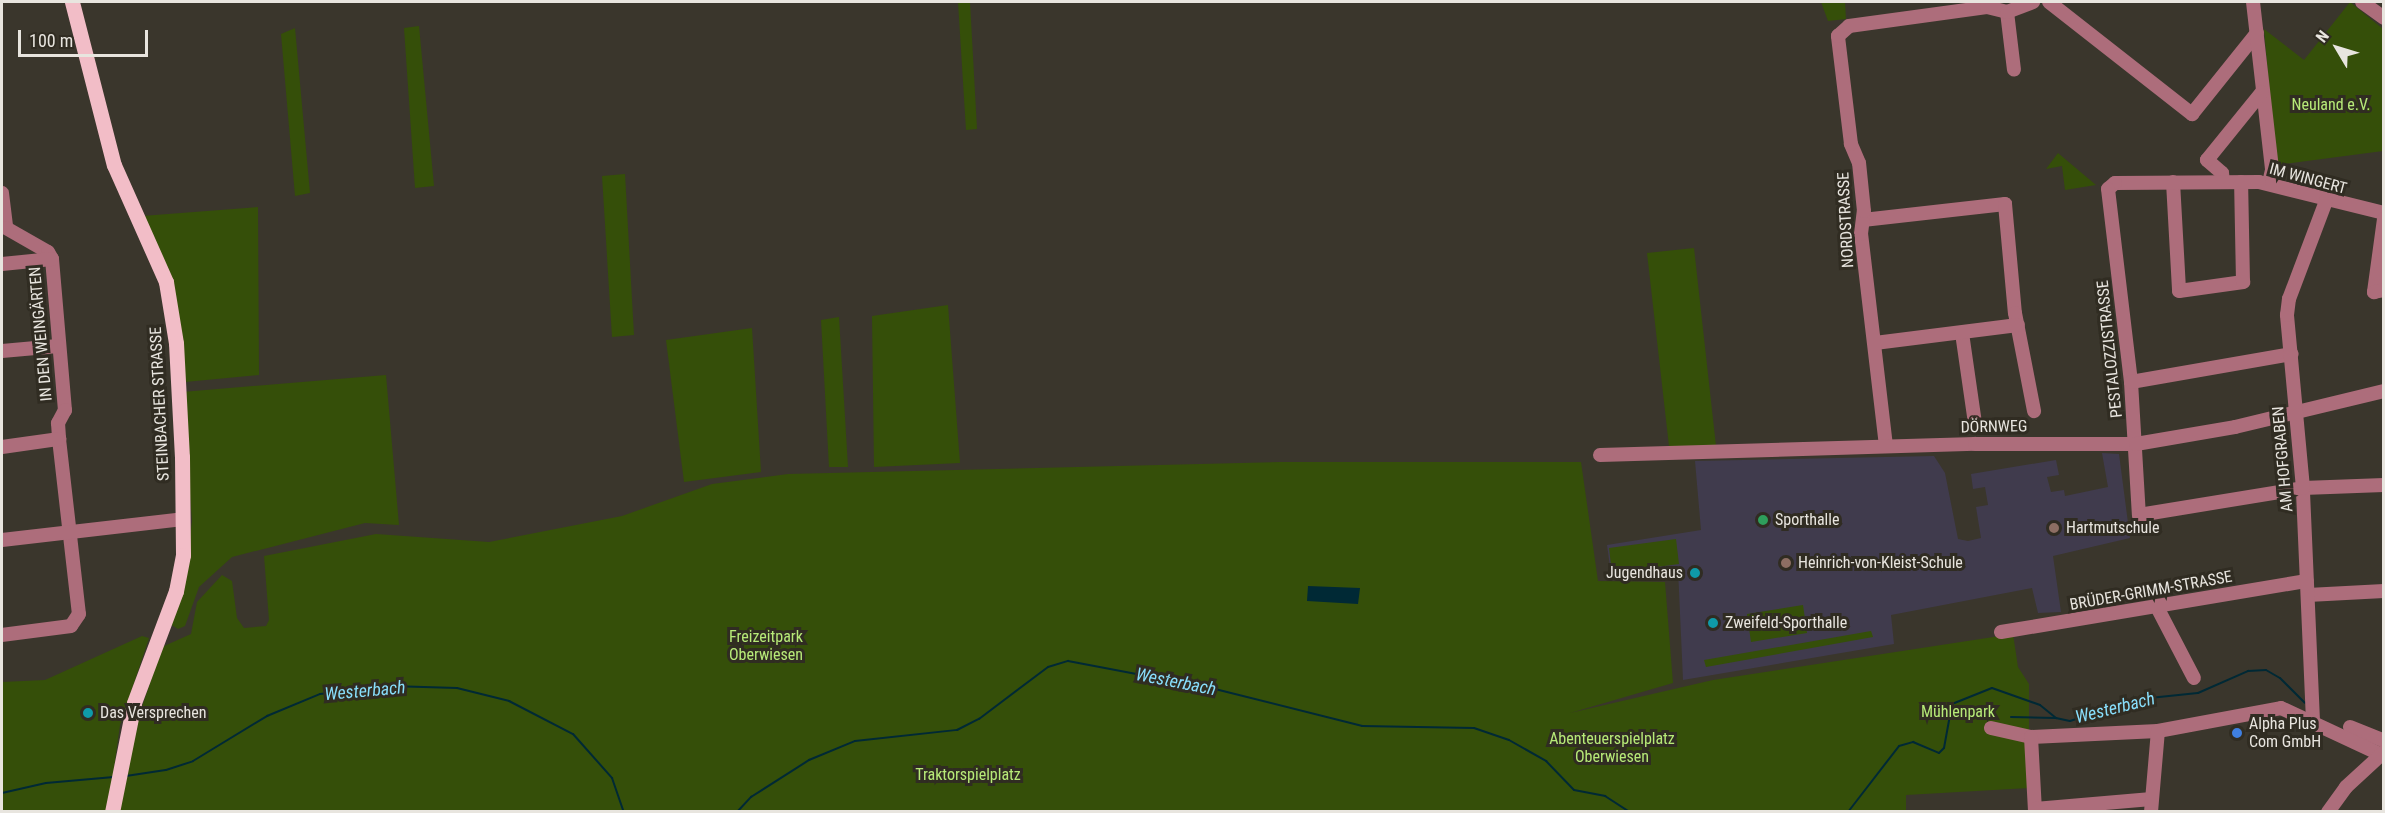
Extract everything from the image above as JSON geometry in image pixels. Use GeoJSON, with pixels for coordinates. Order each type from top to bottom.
{"type":"FeatureCollection","features":[{"type":"Feature","properties":{"kind":"main road","name":"STEINBACHER STRASSE"},"geometry":{"type":"LineString","coordinates":[[72,2],[106,140],[156,256],[173,312],[183,555],[176,591],[134,703],[117,777],[112,812]]}},
{"type":"Feature","properties":{"kind":"street"},"geometry":{"type":"LineString","coordinates":[[2014,70],[2007,12],[2033,2]]}},
{"type":"Feature","properties":{"kind":"street"},"geometry":{"type":"LineString","coordinates":[[2049,2],[2193,114],[2257,33]]}},
{"type":"Feature","properties":{"kind":"street"},"geometry":{"type":"LineString","coordinates":[[2253,2],[2272,170],[2269,183]]}},
{"type":"Feature","properties":{"kind":"street"},"geometry":{"type":"LineString","coordinates":[[2362,2],[2384,18]]}},
{"type":"Feature","properties":{"kind":"street","name":"NORDSTRASSE"},"geometry":{"type":"LineString","coordinates":[[1886,446],[1861,234],[1863,220],[1859,163],[1851,144],[1838,40],[1842,30],[1987,7],[2007,12]]}},
{"type":"Feature","properties":{"kind":"street"},"geometry":{"type":"LineString","coordinates":[[2223,181],[2222,173],[2207,160],[2262,92]]}},
{"type":"Feature","properties":{"kind":"street","name":"IM WINGERT"},"geometry":{"type":"LineString","coordinates":[[2115,183],[2223,181],[2269,183],[2326,201],[2384,213]]}},
{"type":"Feature","properties":{"kind":"street"},"geometry":{"type":"LineString","coordinates":[[2173,182],[2178,291],[2242,282],[2241,182]]}},
{"type":"Feature","properties":{"kind":"street","name":"PESTALOZZISTRASSE"},"geometry":{"type":"LineString","coordinates":[[2115,183],[2109,189],[2131,382],[2139,515],[2303,488]]}},
{"type":"Feature","properties":{"kind":"street","name":"IN DEN WEINGÄRTEN"},"geometry":{"type":"LineString","coordinates":[[2,193],[6,228],[48,252],[52,259],[65,410],[58,423],[59,439],[77,622],[71,626],[2,635]]}},
{"type":"Feature","properties":{"kind":"street","name":"AM HOFGRABEN"},"geometry":{"type":"LineString","coordinates":[[2313,712],[2303,488],[2289,300],[2326,201]]}},
{"type":"Feature","properties":{"kind":"street"},"geometry":{"type":"LineString","coordinates":[[1863,220],[2005,204],[2018,325],[2034,411]]}},
{"type":"Feature","properties":{"kind":"street"},"geometry":{"type":"LineString","coordinates":[[2384,219],[2374,292],[2384,290]]}},
{"type":"Feature","properties":{"kind":"street"},"geometry":{"type":"LineString","coordinates":[[2,264],[52,259]]}},
{"type":"Feature","properties":{"kind":"street"},"geometry":{"type":"LineString","coordinates":[[1875,343],[2018,325]]}},
{"type":"Feature","properties":{"kind":"street"},"geometry":{"type":"LineString","coordinates":[[1962,333],[1975,423]]}},
{"type":"Feature","properties":{"kind":"street"},"geometry":{"type":"LineString","coordinates":[[2,351],[58,346]]}},
{"type":"Feature","properties":{"kind":"street"},"geometry":{"type":"LineString","coordinates":[[2131,382],[2292,354]]}},
{"type":"Feature","properties":{"kind":"street","name":"DÖRNWEG"},"geometry":{"type":"LineString","coordinates":[[1600,455],[1886,446],[2136,444],[2296,413],[2384,391]]}},
{"type":"Feature","properties":{"kind":"street"},"geometry":{"type":"LineString","coordinates":[[2,447],[59,439]]}},
{"type":"Feature","properties":{"kind":"street"},"geometry":{"type":"LineString","coordinates":[[2303,488],[2384,485]]}},
{"type":"Feature","properties":{"kind":"street"},"geometry":{"type":"LineString","coordinates":[[2,540],[183,519]]}},
{"type":"Feature","properties":{"kind":"street","name":"BRÜDER-GRIMM-STRASSE"},"geometry":{"type":"LineString","coordinates":[[2001,633],[2157,607],[2308,588],[2384,591]]}},
{"type":"Feature","properties":{"kind":"street"},"geometry":{"type":"LineString","coordinates":[[2157,607],[2194,678]]}},
{"type":"Feature","properties":{"kind":"street"},"geometry":{"type":"LineString","coordinates":[[1991,728],[2031,737],[2158,731],[2281,708],[2313,712],[2383,754],[2346,787],[2328,812]]}},
{"type":"Feature","properties":{"kind":"street"},"geometry":{"type":"LineString","coordinates":[[2350,727],[2384,741]]}},
{"type":"Feature","properties":{"kind":"street"},"geometry":{"type":"LineString","coordinates":[[2031,737],[2035,810],[2152,805],[2158,731]]}},
{"type":"Feature","properties":{"kind":"shaded area","name":"Heinrich-von-Kleist-Schule"},"geometry":{"type":"Polygon","coordinates":[[[2102,453],[2119,454],[2130,538],[2053,556],[2061,612],[2038,613],[2032,588],[1891,615],[1894,644],[1683,680],[1678,569],[1611,574],[1607,545],[1701,530],[1695,461],[1934,456],[1945,473],[1958,539],[1968,541],[1981,538],[1976,507],[1988,505],[1985,487],[1973,489],[1971,474],[2056,460],[2059,475],[2047,477],[2051,492],[2064,490],[2065,496],[2108,487],[2102,453]]]}},
{"type":"Feature","properties":{"kind":"green space"},"geometry":{"type":"Polygon","coordinates":[[[958,2],[970,2],[977,129],[966,130],[958,2]]]}},
{"type":"Feature","properties":{"kind":"green space"},"geometry":{"type":"Polygon","coordinates":[[[1821,2],[1845,2],[1846,19],[1828,21],[1821,2]]]}},
{"type":"Feature","properties":{"kind":"green space","name":"Neuland e.V."},"geometry":{"type":"Polygon","coordinates":[[[2350,2],[2383,29],[2383,151],[2276,165],[2264,29],[2304,60],[2350,2]]]}},
{"type":"Feature","properties":{"kind":"green space"},"geometry":{"type":"Polygon","coordinates":[[[419,26],[434,186],[415,188],[404,28],[419,26]]]}},
{"type":"Feature","properties":{"kind":"green space"},"geometry":{"type":"Polygon","coordinates":[[[295,28],[310,193],[295,196],[281,34],[295,28]]]}},
{"type":"Feature","properties":{"kind":"green space"},"geometry":{"type":"Polygon","coordinates":[[[2058,153],[2096,185],[2065,190],[2062,166],[2046,169],[2058,153]]]}},
{"type":"Feature","properties":{"kind":"green space"},"geometry":{"type":"Polygon","coordinates":[[[625,174],[634,335],[612,337],[602,176],[625,174]]]}},
{"type":"Feature","properties":{"kind":"green space"},"geometry":{"type":"Polygon","coordinates":[[[258,207],[259,375],[185,382],[142,216],[258,207]]]}},
{"type":"Feature","properties":{"kind":"green space"},"geometry":{"type":"Polygon","coordinates":[[[1694,248],[1716,446],[1669,446],[1647,253],[1694,248]]]}},
{"type":"Feature","properties":{"kind":"green space"},"geometry":{"type":"Polygon","coordinates":[[[948,305],[960,463],[874,467],[872,316],[948,305]]]}},
{"type":"Feature","properties":{"kind":"green space"},"geometry":{"type":"Polygon","coordinates":[[[839,317],[848,467],[829,467],[821,320],[839,317]]]}},
{"type":"Feature","properties":{"kind":"green space"},"geometry":{"type":"Polygon","coordinates":[[[752,328],[761,472],[684,482],[666,340],[752,328]]]}},
{"type":"Feature","properties":{"kind":"green space"},"geometry":{"type":"Polygon","coordinates":[[[386,375],[399,525],[365,523],[232,557],[199,587],[185,626],[178,629],[170,624],[187,561],[192,521],[182,392],[386,375]]]}},
{"type":"Feature","properties":{"kind":"green space","name":"Freizeitpark Oberwiesen"},"geometry":{"type":"Polygon","coordinates":[[[1281,462],[1581,462],[1598,581],[1665,582],[1673,683],[1570,713],[1713,680],[2013,634],[2018,667],[2029,684],[2029,788],[1906,795],[1906,811],[115,812],[125,758],[162,647],[191,634],[197,602],[222,575],[232,581],[237,618],[244,628],[266,626],[269,620],[264,556],[376,534],[489,542],[622,516],[712,484],[788,474],[1281,462]]]}},
{"type":"Feature","properties":{"kind":"green space"},"geometry":{"type":"Polygon","coordinates":[[[1676,539],[1679,564],[1612,573],[1609,548],[1676,539]]]}},
{"type":"Feature","properties":{"kind":"green space"},"geometry":{"type":"Polygon","coordinates":[[[1803,605],[1807,633],[1751,642],[1747,614],[1803,605]]]}},
{"type":"Feature","properties":{"kind":"green space"},"geometry":{"type":"Polygon","coordinates":[[[1871,631],[1873,637],[1706,667],[1704,660],[1871,631]]]}},
{"type":"Feature","properties":{"kind":"green space"},"geometry":{"type":"Polygon","coordinates":[[[142,636],[149,638],[120,725],[108,811],[2,811],[2,682],[45,680],[142,636]]]}},
{"type":"Feature","properties":{"kind":"water"},"geometry":{"type":"Polygon","coordinates":[[[1308,586],[1360,588],[1358,604],[1307,601],[1308,586]]]}},
{"type":"Feature","properties":{"kind":"waterway","name":"Westerbach"},"geometry":{"type":"LineString","coordinates":[[737,812],[751,797],[809,760],[855,741],[957,730],[979,719],[1048,667],[1068,661],[1215,689],[1362,726],[1474,728],[1509,740],[1546,761],[1574,790],[1605,796],[1630,812]]}},
{"type":"Feature","properties":{"kind":"waterway","name":"Westerbach"},"geometry":{"type":"LineString","coordinates":[[1848,812],[1899,746],[1913,742],[1939,753],[1944,748],[1952,704],[1992,688],[2040,705],[2056,718],[2070,721],[2140,699],[2198,693],[2248,671],[2266,670],[2280,678],[2305,703]]}},
{"type":"Feature","properties":{"kind":"waterway","name":"Westerbach"},"geometry":{"type":"LineString","coordinates":[[126,776],[166,770],[193,761],[267,716],[320,694],[390,686],[457,688],[509,701],[573,734],[612,778],[624,812]]}},
{"type":"Feature","properties":{"kind":"waterway"},"geometry":{"type":"LineString","coordinates":[[2011,717],[2056,718]]}},
{"type":"Feature","properties":{"kind":"waterway","name":"Westerbach"},"geometry":{"type":"LineString","coordinates":[[2,793],[46,783],[114,777]]}},
{"type":"Feature","properties":{"kind":"place","name":"Sporthalle"},"geometry":{"type":"Point","coordinates":[1763,520]}},
{"type":"Feature","properties":{"kind":"place","name":"Hartmutschule"},"geometry":{"type":"Point","coordinates":[2054,528]}},
{"type":"Feature","properties":{"kind":"place","name":"Heinrich-von-Kleist-Schule"},"geometry":{"type":"Point","coordinates":[1786,563]}},
{"type":"Feature","properties":{"kind":"place","name":"Jugendhaus"},"geometry":{"type":"Point","coordinates":[1695,573]}},
{"type":"Feature","properties":{"kind":"place","name":"Zweifeld-Sporthalle"},"geometry":{"type":"Point","coordinates":[1713,623]}},
{"type":"Feature","properties":{"kind":"place","name":"Das Versprechen"},"geometry":{"type":"Point","coordinates":[88,713]}},
{"type":"Feature","properties":{"kind":"place","name":"Alpha Plus Com GmbH"},"geometry":{"type":"Point","coordinates":[2237,733]}},
{"type":"Feature","properties":{"kind":"park label","name":"Mühlenpark"},"geometry":{"type":"Point","coordinates":[1958,712]}},
{"type":"Feature","properties":{"kind":"park label","name":"Abenteuerspielplatz Oberwiesen"},"geometry":{"type":"Point","coordinates":[1612,748]}},
{"type":"Feature","properties":{"kind":"park label","name":"Traktorspielplatz"},"geometry":{"type":"Point","coordinates":[968,775]}}]}
